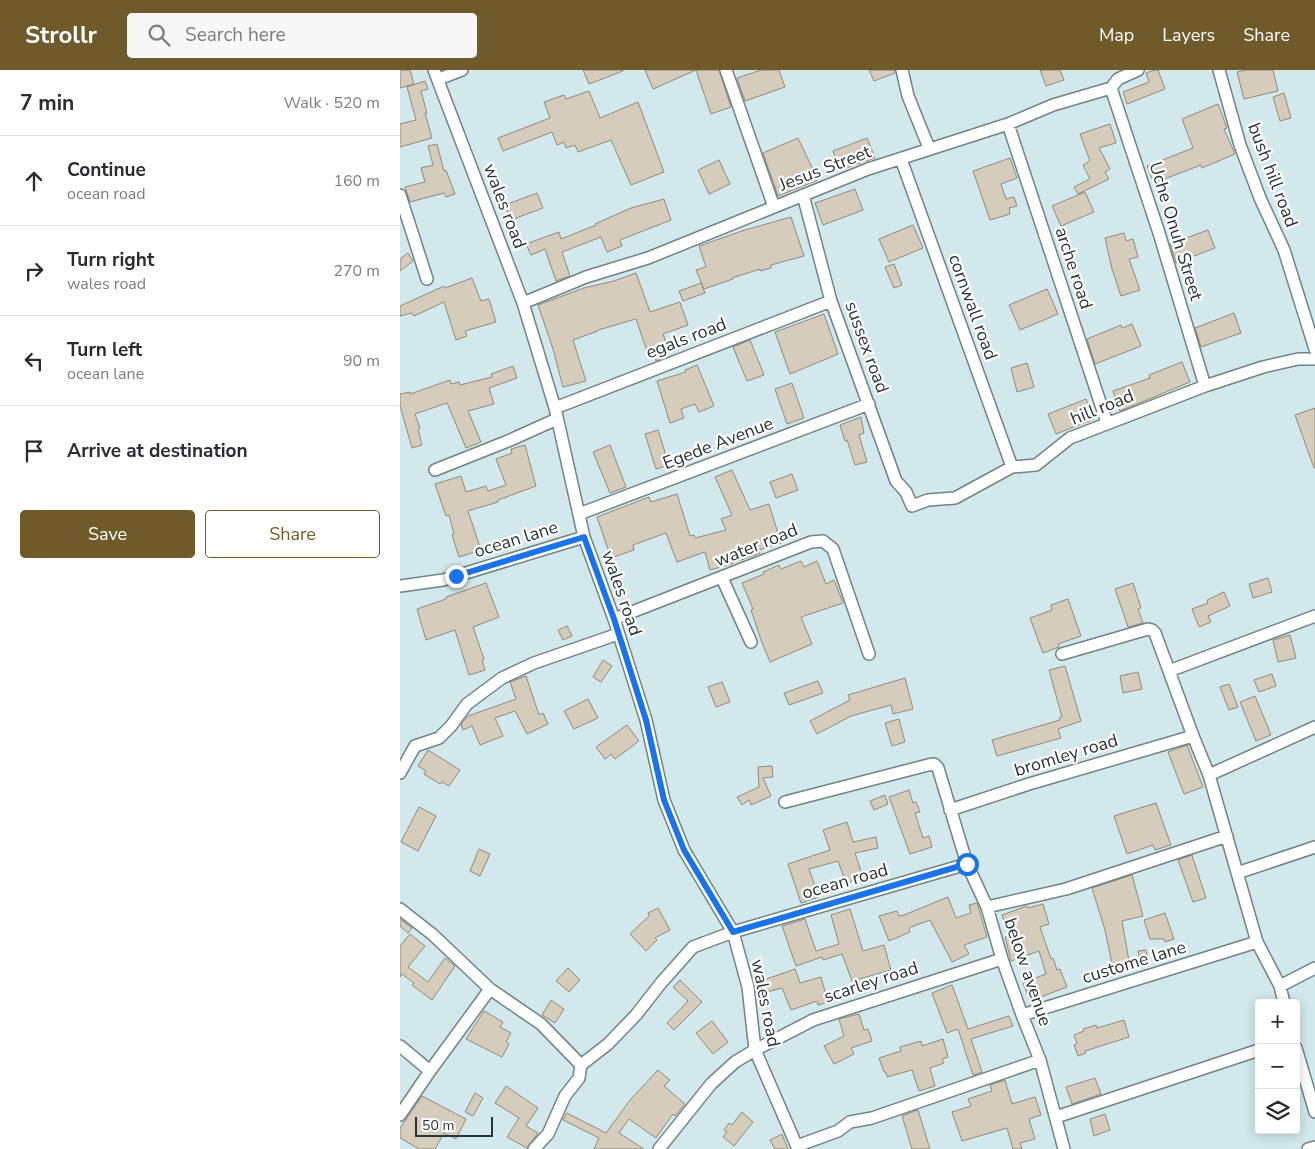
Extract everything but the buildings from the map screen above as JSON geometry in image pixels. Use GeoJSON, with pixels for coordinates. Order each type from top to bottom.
{"type":"FeatureCollection","features":[{"type":"Feature","properties":{"kind":"street"},"geometry":{"type":"LineString","coordinates":[[436,75],[462,70]]}},
{"type":"Feature","properties":{"kind":"street"},"geometry":{"type":"LineString","coordinates":[[726,70],[774,207]]}},
{"type":"Feature","properties":{"kind":"street"},"geometry":{"type":"LineString","coordinates":[[902,70],[908,96],[929,148]]}},
{"type":"Feature","properties":{"kind":"street","name":"Jesus Street"},"geometry":{"type":"LineString","coordinates":[[523,302],[586,277],[648,258],[868,169],[1008,124],[1053,105],[1111,88],[1118,79],[1138,70]]}},
{"type":"Feature","properties":{"kind":"street","name":"bush hill road"},"geometry":{"type":"LineString","coordinates":[[1219,70],[1240,145],[1260,198],[1284,250],[1315,349]]}},
{"type":"Feature","properties":{"kind":"street","name":"wales road"},"geometry":{"type":"LineString","coordinates":[[436,75],[523,302],[556,414],[584,537],[614,619],[646,720],[664,800],[684,850],[733,932],[748,987],[755,1050],[798,1148]]}},
{"type":"Feature","properties":{"kind":"street","name":"Uche Onuh Street"},"geometry":{"type":"LineString","coordinates":[[1111,88],[1159,233],[1205,386]]}},
{"type":"Feature","properties":{"kind":"street","name":"arche road"},"geometry":{"type":"LineString","coordinates":[[1008,124],[1107,423]]}},
{"type":"Feature","properties":{"kind":"street","name":"cornwall road"},"geometry":{"type":"LineString","coordinates":[[901,159],[1012,467]]}},
{"type":"Feature","properties":{"kind":"street"},"geometry":{"type":"LineString","coordinates":[[400,195],[428,279]]}},
{"type":"Feature","properties":{"kind":"street","name":"sussex road"},"geometry":{"type":"LineString","coordinates":[[803,195],[831,301],[896,481],[906,492],[912,506]]}},
{"type":"Feature","properties":{"kind":"street","name":"egals road"},"geometry":{"type":"LineString","coordinates":[[435,470],[508,441],[556,414],[831,301]]}},
{"type":"Feature","properties":{"kind":"street","name":"hill road"},"geometry":{"type":"LineString","coordinates":[[912,506],[928,500],[955,498],[1012,467],[1036,465],[1070,438],[1205,386],[1263,366],[1298,359],[1315,359]]}},
{"type":"Feature","properties":{"kind":"street","name":"Egede Avenue"},"geometry":{"type":"LineString","coordinates":[[580,514],[869,404]]}},
{"type":"Feature","properties":{"kind":"street","name":"ocean lane"},"geometry":{"type":"LineString","coordinates":[[400,586],[443,580],[584,537]]}},
{"type":"Feature","properties":{"kind":"street","name":"water road"},"geometry":{"type":"LineString","coordinates":[[614,619],[811,542],[823,540],[832,549],[869,654]]}},
{"type":"Feature","properties":{"kind":"street"},"geometry":{"type":"LineString","coordinates":[[722,578],[751,642]]}},
{"type":"Feature","properties":{"kind":"street"},"geometry":{"type":"LineString","coordinates":[[1169,671],[1315,616]]}},
{"type":"Feature","properties":{"kind":"street"},"geometry":{"type":"LineString","coordinates":[[1062,654],[1148,629],[1152,630],[1209,775],[1257,942],[1280,986],[1283,999]]}},
{"type":"Feature","properties":{"kind":"street"},"geometry":{"type":"LineString","coordinates":[[400,771],[415,746],[439,738],[451,726],[467,704],[502,678],[534,663],[618,634]]}},
{"type":"Feature","properties":{"kind":"street"},"geometry":{"type":"LineString","coordinates":[[1209,775],[1315,727]]}},
{"type":"Feature","properties":{"kind":"street","name":"bromley road"},"geometry":{"type":"LineString","coordinates":[[950,810],[1029,784],[1193,736]]}},
{"type":"Feature","properties":{"kind":"street","name":"below avenue"},"geometry":{"type":"LineString","coordinates":[[785,802],[934,764],[938,768],[967,864],[987,907],[1002,959],[1040,1060],[1064,1149]]}},
{"type":"Feature","properties":{"kind":"street"},"geometry":{"type":"LineString","coordinates":[[987,907],[1066,889],[1226,836]]}},
{"type":"Feature","properties":{"kind":"street"},"geometry":{"type":"LineString","coordinates":[[1237,874],[1315,847]]}},
{"type":"Feature","properties":{"kind":"street","name":"ocean road"},"geometry":{"type":"LineString","coordinates":[[581,1066],[608,1044],[636,1016],[661,982],[693,947],[733,932],[967,864]]}},
{"type":"Feature","properties":{"kind":"street"},"geometry":{"type":"LineString","coordinates":[[400,909],[432,934],[490,989],[541,1024],[581,1066],[579,1078],[565,1096],[548,1134],[534,1149]]}},
{"type":"Feature","properties":{"kind":"street","name":"custome lane"},"geometry":{"type":"LineString","coordinates":[[1022,1015],[1257,942]]}},
{"type":"Feature","properties":{"kind":"street","name":"scarley road"},"geometry":{"type":"LineString","coordinates":[[659,1149],[711,1084],[735,1062],[755,1050],[813,1020],[1002,959]]}},
{"type":"Feature","properties":{"kind":"street"},"geometry":{"type":"LineString","coordinates":[[1280,986],[1315,968]]}},
{"type":"Feature","properties":{"kind":"street"},"geometry":{"type":"LineString","coordinates":[[400,1115],[490,989]]}},
{"type":"Feature","properties":{"kind":"street"},"geometry":{"type":"LineString","coordinates":[[400,1046],[430,1071]]}},
{"type":"Feature","properties":{"kind":"street"},"geometry":{"type":"LineString","coordinates":[[1056,1117],[1255,1051]]}},
{"type":"Feature","properties":{"kind":"street"},"geometry":{"type":"LineString","coordinates":[[1300,1057],[1310,1078],[1315,1112]]}},
{"type":"Feature","properties":{"kind":"street"},"geometry":{"type":"LineString","coordinates":[[798,1148],[838,1131],[850,1122],[872,1118],[1040,1060]]}},
{"type":"Feature","properties":{"kind":"street"},"geometry":{"type":"LineString","coordinates":[[1308,1149],[1315,1147]]}},
{"type":"Feature","properties":{"kind":"route"},"geometry":{"type":"LineString","coordinates":[[456,576],[584,537],[614,619],[646,720],[664,800],[684,850],[733,932],[967,864]]}}]}
